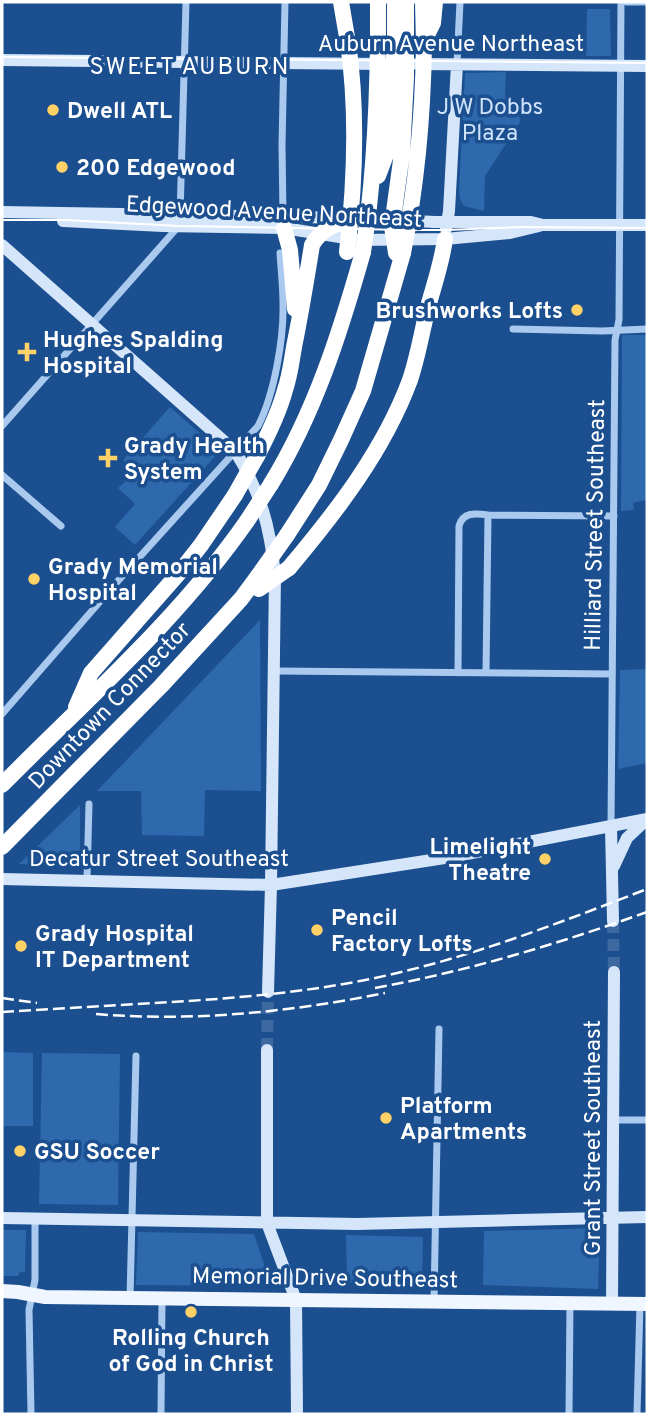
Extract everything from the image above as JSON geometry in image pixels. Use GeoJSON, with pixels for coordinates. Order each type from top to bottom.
{"type":"FeatureCollection","features":[{"type":"Feature","properties":{"kind":"highway"},"geometry":{"type":"LineString","coordinates":[[341,2],[352,85],[355,252]]}},
{"type":"Feature","properties":{"kind":"highway"},"geometry":{"type":"LineString","coordinates":[[378,2],[406,78],[402,153],[392,226],[399,253]]}},
{"type":"Feature","properties":{"kind":"highway"},"geometry":{"type":"LineString","coordinates":[[393,44],[395,2]]}},
{"type":"Feature","properties":{"kind":"highway"},"geometry":{"type":"LineString","coordinates":[[355,252],[372,192],[376,123],[393,44],[406,2]]}},
{"type":"Feature","properties":{"kind":"highway"},"geometry":{"type":"LineString","coordinates":[[399,253],[413,197],[419,152],[423,101],[423,2]]}},
{"type":"Feature","properties":{"kind":"highway"},"geometry":{"type":"LineString","coordinates":[[424,43],[433,23],[435,2]]}},
{"type":"Feature","properties":{"kind":"highway"},"geometry":{"type":"LineString","coordinates":[[295,340],[302,313],[312,245],[320,234],[333,225],[354,219]]}},
{"type":"Feature","properties":{"kind":"highway"},"geometry":{"type":"LineString","coordinates":[[72,714],[91,673],[179,573],[235,495],[257,456],[285,393],[293,361],[295,289],[284,223]]}},
{"type":"Feature","properties":{"kind":"highway"},"geometry":{"type":"LineString","coordinates":[[258,582],[289,568],[355,483],[383,438],[410,380],[445,239]]}},
{"type":"Feature","properties":{"kind":"highway","name":"Downtown Connector"},"geometry":{"type":"LineString","coordinates":[[2,785],[187,598],[247,521],[271,484],[321,385],[350,297],[355,252]]}},
{"type":"Feature","properties":{"kind":"highway","name":"Downtown Connector"},"geometry":{"type":"LineString","coordinates":[[2,847],[258,582],[318,485],[354,414],[398,270],[399,253]]}},
{"type":"Feature","properties":{"kind":"highway"},"geometry":{"type":"LineString","coordinates":[[2,769],[52,734]]}},
{"type":"Feature","properties":{"kind":"highway"},"geometry":{"type":"LineString","coordinates":[[2,859],[37,811]]}},
{"type":"Feature","properties":{"kind":"main road","name":"Memorial Drive Southeast"},"geometry":{"type":"LineString","coordinates":[[2,1291],[45,1297],[644,1304]]}},
{"type":"Feature","properties":{"kind":"street"},"geometry":{"type":"LineString","coordinates":[[2,426],[180,221],[186,2]]}},
{"type":"Feature","properties":{"kind":"street"},"geometry":{"type":"LineString","coordinates":[[284,223],[285,2]]}},
{"type":"Feature","properties":{"kind":"street"},"geometry":{"type":"LineString","coordinates":[[445,239],[449,211],[460,2]]}},
{"type":"Feature","properties":{"kind":"street","name":"Hilliard Street Southeast"},"geometry":{"type":"LineString","coordinates":[[611,826],[621,2]]}},
{"type":"Feature","properties":{"kind":"street"},"geometry":{"type":"LineString","coordinates":[[627,2],[647,2]]}},
{"type":"Feature","properties":{"kind":"street","name":"Auburn Avenue Northeast"},"geometry":{"type":"LineString","coordinates":[[2,60],[647,65]]}},
{"type":"Feature","properties":{"kind":"street","name":"Edgewood Avenue Northeast"},"geometry":{"type":"LineString","coordinates":[[2,212],[180,221]]}},
{"type":"Feature","properties":{"kind":"street","name":"Edgewood Avenue Northeast"},"geometry":{"type":"LineString","coordinates":[[2,220],[284,223],[354,219],[531,222],[543,225]]}},
{"type":"Feature","properties":{"kind":"street","name":"Edgewood Avenue Northeast"},"geometry":{"type":"LineString","coordinates":[[284,223],[320,234],[358,240],[445,239],[510,233],[543,225],[647,225]]}},
{"type":"Feature","properties":{"kind":"street"},"geometry":{"type":"LineString","coordinates":[[2,245],[235,451],[252,479],[259,497],[270,539],[275,575],[268,992]]}},
{"type":"Feature","properties":{"kind":"street"},"geometry":{"type":"LineString","coordinates":[[2,714],[258,426],[268,406],[282,329],[280,253]]}},
{"type":"Feature","properties":{"kind":"street"},"geometry":{"type":"LineString","coordinates":[[513,329],[647,329]]}},
{"type":"Feature","properties":{"kind":"street"},"geometry":{"type":"LineString","coordinates":[[2,475],[61,526]]}},
{"type":"Feature","properties":{"kind":"street"},"geometry":{"type":"LineString","coordinates":[[458,673],[461,520],[468,514],[614,516]]}},
{"type":"Feature","properties":{"kind":"street"},"geometry":{"type":"LineString","coordinates":[[486,673],[488,515]]}},
{"type":"Feature","properties":{"kind":"street"},"geometry":{"type":"LineString","coordinates":[[274,671],[612,674]]}},
{"type":"Feature","properties":{"kind":"street"},"geometry":{"type":"LineString","coordinates":[[87,879],[89,804]]}},
{"type":"Feature","properties":{"kind":"street"},"geometry":{"type":"LineString","coordinates":[[612,873],[626,841],[647,819]]}},
{"type":"Feature","properties":{"kind":"street","name":"Decatur Street Southeast"},"geometry":{"type":"LineString","coordinates":[[2,878],[271,885],[451,857],[647,819]]}},
{"type":"Feature","properties":{"kind":"street"},"geometry":{"type":"LineString","coordinates":[[611,826],[613,921]]}},
{"type":"Feature","properties":{"kind":"street","name":"Grant Street Southeast"},"geometry":{"type":"LineString","coordinates":[[612,1304],[614,972]]}},
{"type":"Feature","properties":{"kind":"street"},"geometry":{"type":"LineString","coordinates":[[434,1301],[439,1029]]}},
{"type":"Feature","properties":{"kind":"street"},"geometry":{"type":"LineString","coordinates":[[267,1050],[267,1223],[296,1300],[297,1414]]}},
{"type":"Feature","properties":{"kind":"street"},"geometry":{"type":"LineString","coordinates":[[130,1298],[136,1056]]}},
{"type":"Feature","properties":{"kind":"street"},"geometry":{"type":"LineString","coordinates":[[613,1120],[647,1120]]}},
{"type":"Feature","properties":{"kind":"street"},"geometry":{"type":"LineString","coordinates":[[2,1218],[357,1224],[647,1217]]}},
{"type":"Feature","properties":{"kind":"street"},"geometry":{"type":"LineString","coordinates":[[31,1414],[29,1310],[34,1280],[35,1219]]}},
{"type":"Feature","properties":{"kind":"street"},"geometry":{"type":"LineString","coordinates":[[161,1414],[162,1298]]}},
{"type":"Feature","properties":{"kind":"street"},"geometry":{"type":"LineString","coordinates":[[569,1414],[570,1303]]}},
{"type":"Feature","properties":{"kind":"street"},"geometry":{"type":"LineString","coordinates":[[638,1414],[644,1304]]}},
{"type":"Feature","properties":{"kind":"green space"},"geometry":{"type":"Polygon","coordinates":[[[587,9],[610,9],[611,56],[586,56],[587,9]]]}},
{"type":"Feature","properties":{"kind":"green space","name":"J W Dobbs Plaza"},"geometry":{"type":"Polygon","coordinates":[[[506,72],[505,96],[513,105],[519,105],[520,122],[485,176],[484,211],[464,206],[460,199],[465,73],[506,72]]]}},
{"type":"Feature","properties":{"kind":"green space"},"geometry":{"type":"Polygon","coordinates":[[[622,335],[647,335],[647,500],[633,503],[634,510],[621,511],[622,335]]]}},
{"type":"Feature","properties":{"kind":"green space"},"geometry":{"type":"Polygon","coordinates":[[[170,407],[220,451],[135,545],[115,527],[135,504],[118,488],[125,482],[124,459],[170,407]]]}},
{"type":"Feature","properties":{"kind":"green space"},"geometry":{"type":"Polygon","coordinates":[[[260,620],[261,791],[205,790],[204,836],[142,835],[141,791],[97,791],[260,620]]]}},
{"type":"Feature","properties":{"kind":"green space"},"geometry":{"type":"Polygon","coordinates":[[[647,669],[647,763],[618,769],[620,670],[647,669]]]}},
{"type":"Feature","properties":{"kind":"green space"},"geometry":{"type":"Polygon","coordinates":[[[80,805],[80,867],[19,864],[80,805]]]}},
{"type":"Feature","properties":{"kind":"green space"},"geometry":{"type":"Polygon","coordinates":[[[2,1052],[33,1053],[33,1126],[2,1126],[2,1052]]]}},
{"type":"Feature","properties":{"kind":"green space"},"geometry":{"type":"Polygon","coordinates":[[[42,1053],[120,1054],[118,1205],[39,1204],[42,1053]]]}},
{"type":"Feature","properties":{"kind":"green space"},"geometry":{"type":"Polygon","coordinates":[[[600,1228],[598,1289],[483,1285],[484,1231],[600,1228]]]}},
{"type":"Feature","properties":{"kind":"green space"},"geometry":{"type":"Polygon","coordinates":[[[2,1230],[26,1230],[25,1272],[20,1272],[18,1276],[2,1276],[2,1230]]]}},
{"type":"Feature","properties":{"kind":"green space"},"geometry":{"type":"Polygon","coordinates":[[[138,1232],[254,1234],[267,1279],[251,1286],[136,1285],[138,1232]]]}},
{"type":"Feature","properties":{"kind":"green space"},"geometry":{"type":"Polygon","coordinates":[[[346,1235],[423,1237],[422,1285],[347,1283],[346,1235]]]}},
{"type":"Feature","properties":{"kind":"tunnel"},"geometry":{"type":"LineString","coordinates":[[613,921],[614,972]]}},
{"type":"Feature","properties":{"kind":"tunnel"},"geometry":{"type":"LineString","coordinates":[[267,1050],[268,992]]}},
{"type":"Feature","properties":{"kind":"tram line"},"geometry":{"type":"LineString","coordinates":[[2,57],[647,63]]}},
{"type":"Feature","properties":{"kind":"tram line"},"geometry":{"type":"LineString","coordinates":[[2,220],[410,230],[647,228]]}},
{"type":"Feature","properties":{"kind":"railway"},"geometry":{"type":"LineString","coordinates":[[2,1012],[232,998],[360,981],[470,953],[647,889]]}},
{"type":"Feature","properties":{"kind":"railway"},"geometry":{"type":"LineString","coordinates":[[375,988],[512,956],[647,912]]}},
{"type":"Feature","properties":{"kind":"railway"},"geometry":{"type":"LineString","coordinates":[[96,1014],[168,1017],[241,1014],[385,993]]}},
{"type":"Feature","properties":{"kind":"railway"},"geometry":{"type":"LineString","coordinates":[[2,998],[37,1003]]}},
{"type":"Feature","properties":{"kind":"place","name":"Dwell ATL"},"geometry":{"type":"Point","coordinates":[53,110]}},
{"type":"Feature","properties":{"kind":"place","name":"200 Edgewood"},"geometry":{"type":"Point","coordinates":[62,167]}},
{"type":"Feature","properties":{"kind":"place","name":"Brushworks Lofts"},"geometry":{"type":"Point","coordinates":[577,310]}},
{"type":"Feature","properties":{"kind":"place","name":"Hughes Spalding Hospital"},"geometry":{"type":"Point","coordinates":[27,352]}},
{"type":"Feature","properties":{"kind":"place","name":"Grady Health System"},"geometry":{"type":"Point","coordinates":[108,458]}},
{"type":"Feature","properties":{"kind":"place","name":"Grady Memorial Hospital"},"geometry":{"type":"Point","coordinates":[34,579]}},
{"type":"Feature","properties":{"kind":"place","name":"Limelight Theatre"},"geometry":{"type":"Point","coordinates":[545,859]}},
{"type":"Feature","properties":{"kind":"place","name":"Pencil Factory Lofts"},"geometry":{"type":"Point","coordinates":[317,930]}},
{"type":"Feature","properties":{"kind":"place","name":"Grady Hospital IT Department"},"geometry":{"type":"Point","coordinates":[21,946]}},
{"type":"Feature","properties":{"kind":"place","name":"Platform Apartments"},"geometry":{"type":"Point","coordinates":[386,1118]}},
{"type":"Feature","properties":{"kind":"place","name":"GSU Soccer"},"geometry":{"type":"Point","coordinates":[20,1151]}},
{"type":"Feature","properties":{"kind":"place","name":"Rolling Church of God in Christ"},"geometry":{"type":"Point","coordinates":[191,1312]}},
{"type":"Feature","properties":{"kind":"district","name":"SWEET AUBURN"},"geometry":{"type":"Point","coordinates":[190,66]}}]}
